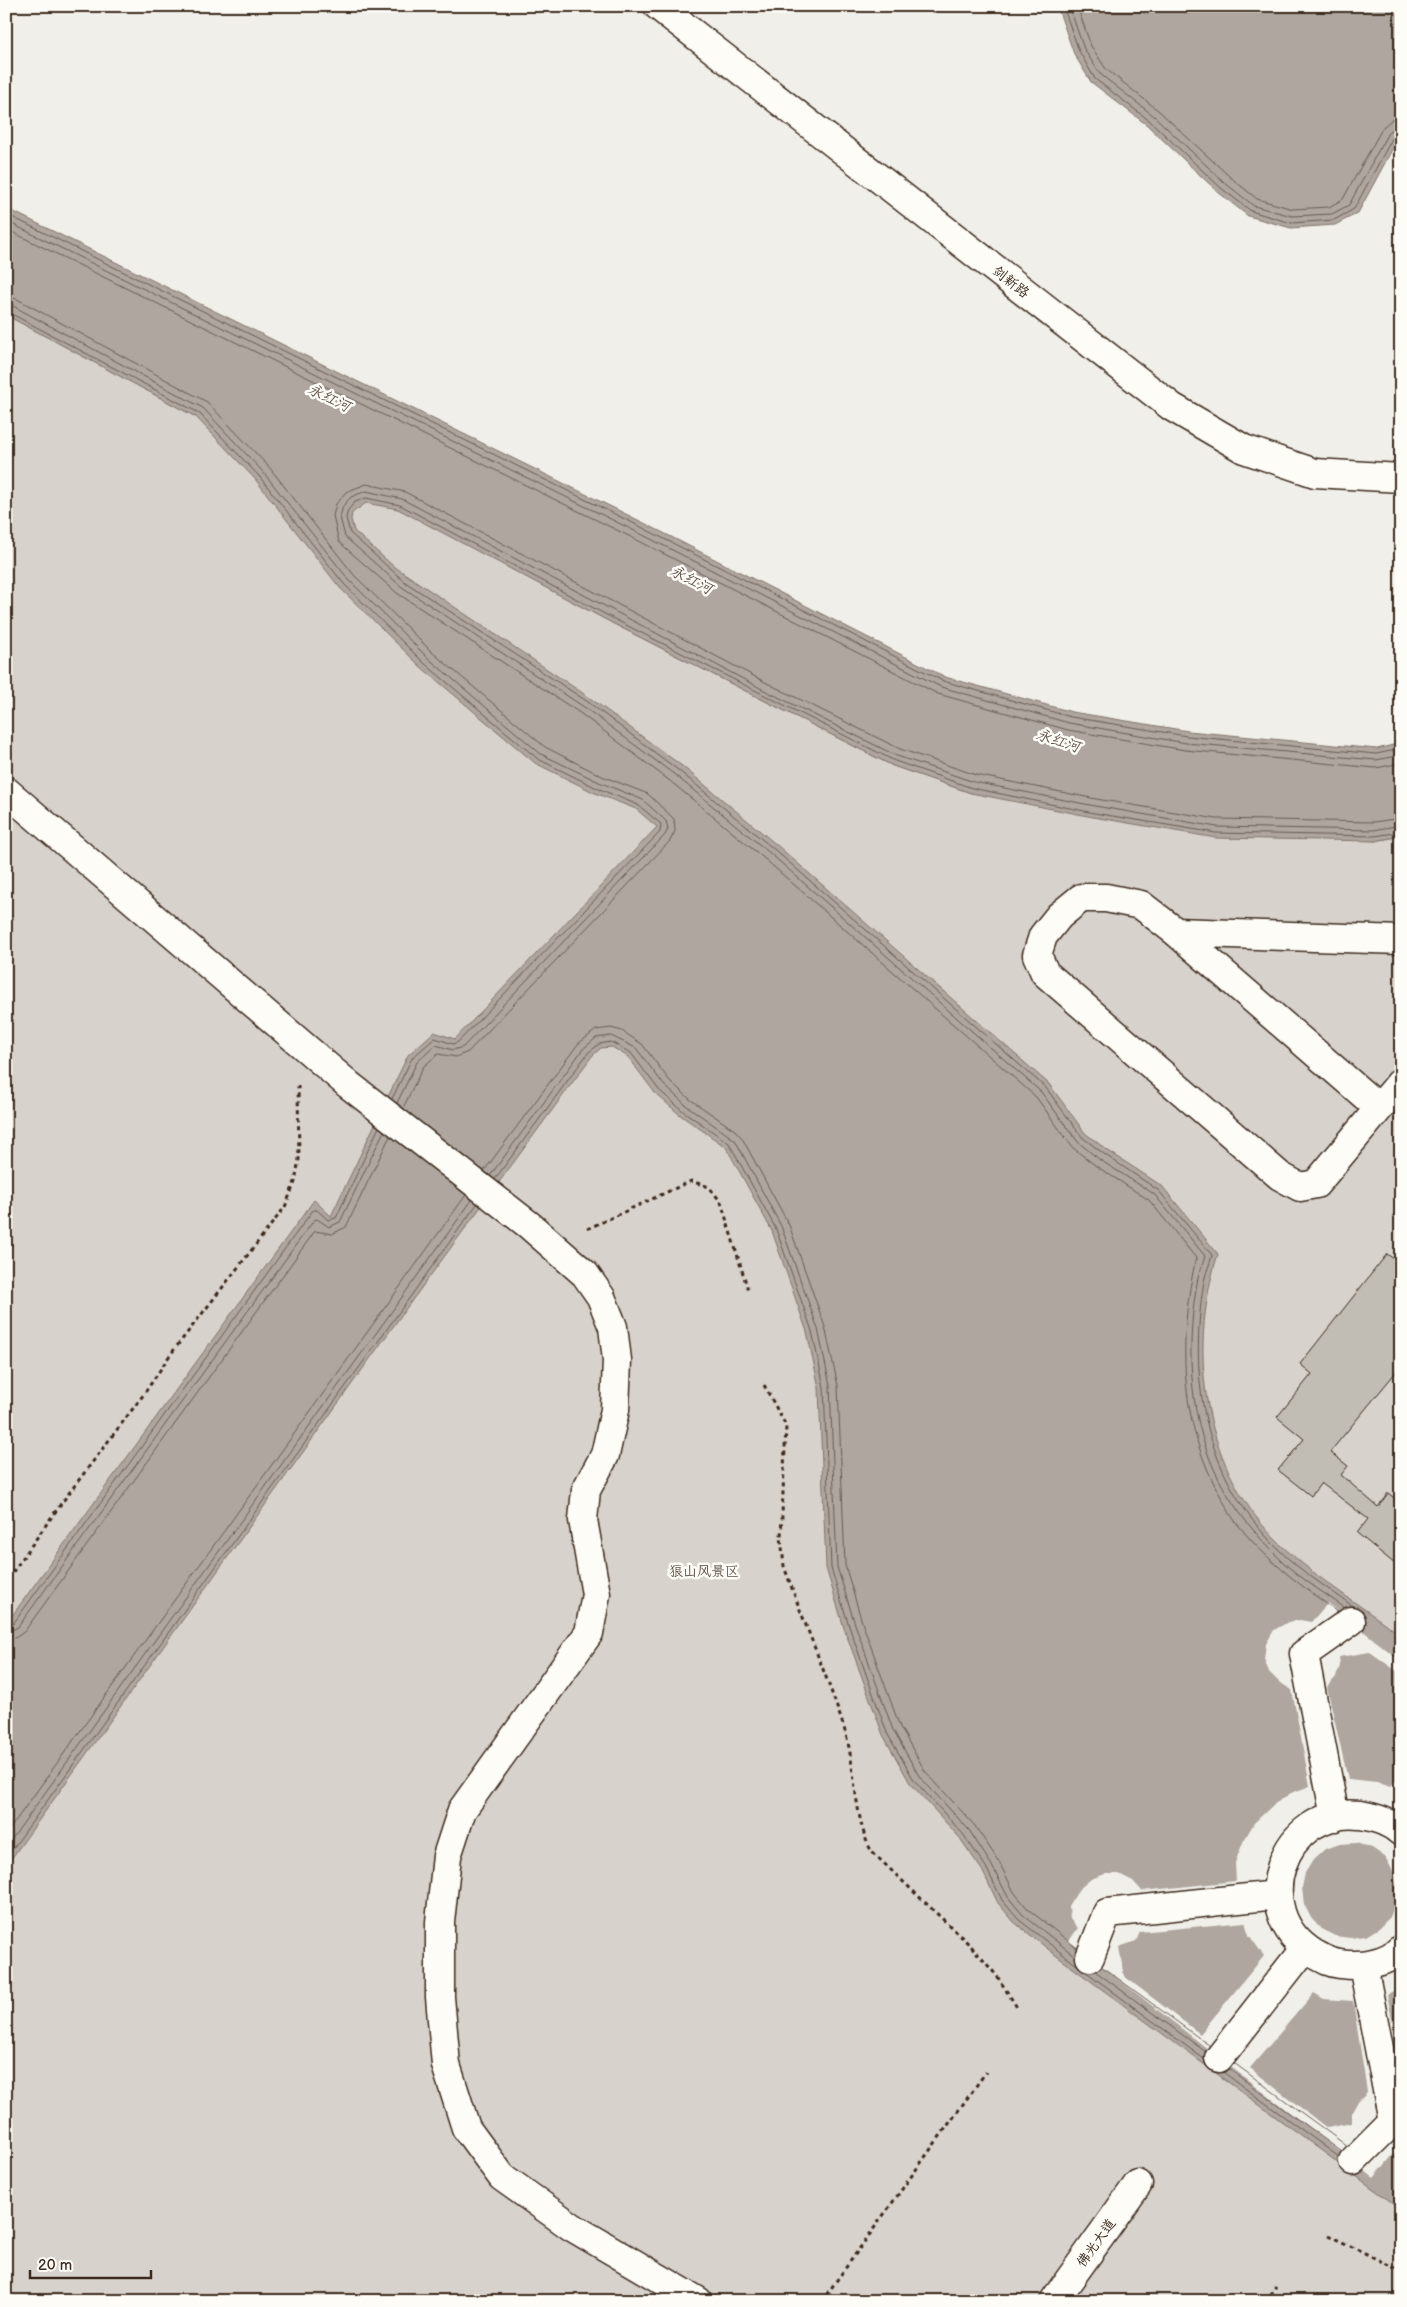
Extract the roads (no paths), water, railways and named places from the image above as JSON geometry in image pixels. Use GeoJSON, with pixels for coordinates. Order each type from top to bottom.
{"type":"FeatureCollection","features":[{"type":"Feature","properties":{"kind":"street","name":"剑新路"},"geometry":{"type":"LineString","coordinates":[[658,6],[1172,407],[1244,449],[1315,473],[1401,478]]}},
{"type":"Feature","properties":{"kind":"street"},"geometry":{"type":"LineString","coordinates":[[6,791],[304,1047],[552,1245],[585,1274],[601,1297],[613,1327],[617,1360],[616,1410],[605,1455],[586,1490],[583,1520],[596,1594],[589,1633],[462,1810],[447,1856],[440,1922],[440,1996],[446,2065],[466,2128],[502,2176],[572,2228],[698,2301]]}},
{"type":"Feature","properties":{"kind":"street"},"geometry":{"type":"LineString","coordinates":[[1379,1108],[1176,932],[1141,905],[1106,898],[1081,898],[1059,916],[1043,936],[1037,955],[1045,973],[1280,1176],[1300,1187],[1316,1184],[1401,1082]]}},
{"type":"Feature","properties":{"kind":"street"},"geometry":{"type":"LineString","coordinates":[[1176,932],[1401,940]]}},
{"type":"Feature","properties":{"kind":"street"},"geometry":{"type":"LineString","coordinates":[[1335,1817],[1304,1654],[1351,1621]]}},
{"type":"Feature","properties":{"kind":"street"},"geometry":{"type":"LineString","coordinates":[[1399,1828],[1374,1817],[1348,1814],[1322,1820],[1300,1835],[1284,1856],[1277,1881],[1279,1908],[1289,1933],[1304,1948],[1329,1962],[1352,1966],[1363,1965],[1376,1962],[1401,1949]]}},
{"type":"Feature","properties":{"kind":"street"},"geometry":{"type":"LineString","coordinates":[[1090,1957],[1107,1913],[1278,1896]]}},
{"type":"Feature","properties":{"kind":"street"},"geometry":{"type":"LineString","coordinates":[[1220,2058],[1304,1948]]}},
{"type":"Feature","properties":{"kind":"street"},"geometry":{"type":"LineString","coordinates":[[1353,2161],[1393,2121],[1363,1965]]}},
{"type":"Feature","properties":{"kind":"street","name":"佛光大道"},"geometry":{"type":"LineString","coordinates":[[1054,2301],[1138,2184]]}},
{"type":"Feature","properties":{"kind":"water"},"geometry":{"type":"Polygon","coordinates":[[[1057,6],[1401,6],[1401,133],[1358,213],[1335,225],[1291,228],[1248,216],[1218,192],[1147,125],[1091,82],[1074,54],[1057,6]]]}},
{"type":"Feature","properties":{"kind":"water","name":"永红河"},"geometry":{"type":"Polygon","coordinates":[[[6,208],[644,523],[945,677],[1072,712],[1188,731],[1377,749],[1401,743],[1401,836],[1375,841],[1216,838],[1093,817],[971,793],[893,766],[614,624],[398,509],[366,503],[352,513],[351,519],[354,531],[392,565],[590,698],[682,766],[778,846],[1049,1084],[1085,1133],[1107,1150],[1162,1186],[1218,1254],[1208,1292],[1204,1331],[1204,1371],[1209,1410],[1219,1447],[1235,1483],[1256,1516],[1282,1546],[1325,1581],[1401,1635],[1401,2206],[1394,2204],[1058,1957],[1014,1922],[998,1903],[982,1870],[959,1837],[910,1783],[883,1735],[844,1628],[826,1568],[819,1388],[807,1332],[772,1231],[726,1147],[680,1115],[655,1093],[628,1057],[612,1047],[601,1048],[592,1056],[405,1310],[6,1866],[6,1624],[314,1200],[331,1216],[408,1055],[434,1032],[455,1039],[657,827],[636,809],[595,793],[535,763],[421,667],[340,588],[255,479],[196,417],[6,315],[6,208]]]}},
{"type":"Feature","properties":{"kind":"park label","name":"狼山风景区"},"geometry":{"type":"Point","coordinates":[704,1571]}}]}
